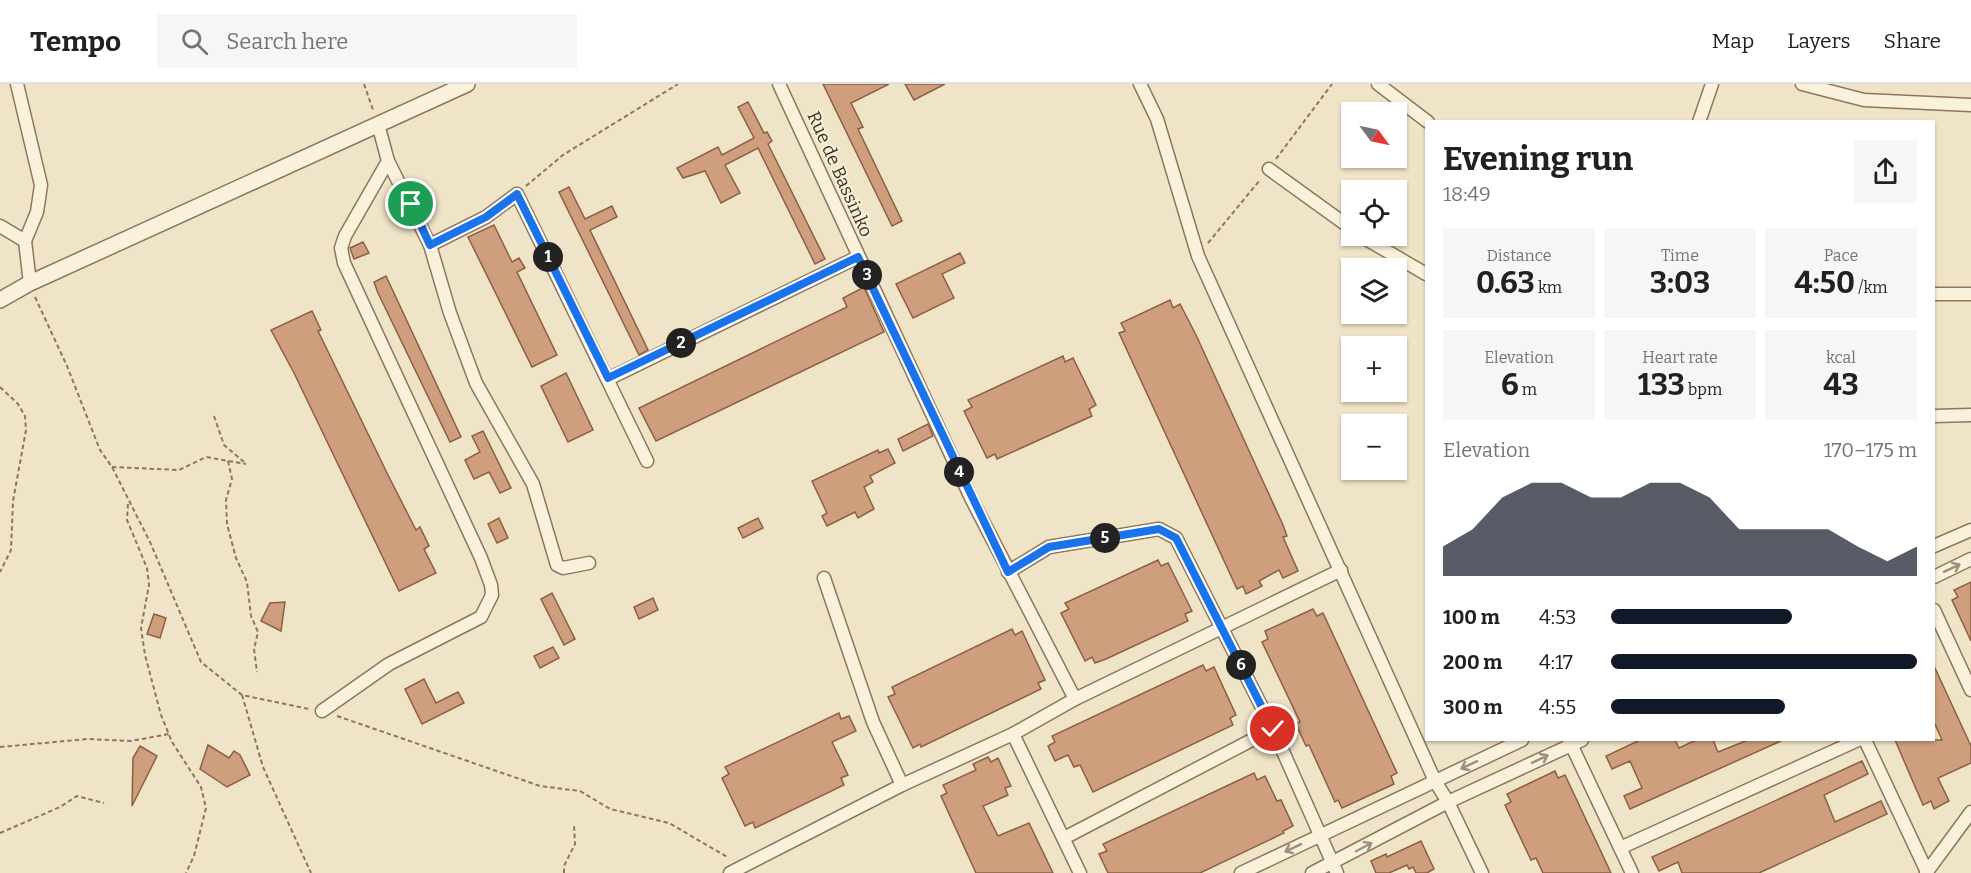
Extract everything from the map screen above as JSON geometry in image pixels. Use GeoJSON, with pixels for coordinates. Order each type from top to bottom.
{"type":"FeatureCollection","features":[{"type":"Feature","properties":{"kind":"street"},"geometry":{"type":"LineString","coordinates":[[17,84],[41,185],[37,212],[25,241],[30,283]]}},
{"type":"Feature","properties":{"kind":"street"},"geometry":{"type":"LineString","coordinates":[[0,300],[30,283],[467,84]]}},
{"type":"Feature","properties":{"kind":"street","name":"Rue de Bassinko"},"geometry":{"type":"LineString","coordinates":[[779,84],[858,257],[1008,572],[1075,699]]}},
{"type":"Feature","properties":{"kind":"street"},"geometry":{"type":"LineString","coordinates":[[1140,84],[1157,118],[1198,256],[1435,781],[1448,802],[1482,873]]}},
{"type":"Feature","properties":{"kind":"street"},"geometry":{"type":"LineString","coordinates":[[1378,84],[1425,120]]}},
{"type":"Feature","properties":{"kind":"street"},"geometry":{"type":"LineString","coordinates":[[1700,120],[1712,84]]}},
{"type":"Feature","properties":{"kind":"street"},"geometry":{"type":"LineString","coordinates":[[1802,84],[1864,100],[1971,105]]}},
{"type":"Feature","properties":{"kind":"street"},"geometry":{"type":"LineString","coordinates":[[378,124],[388,161],[430,245],[450,313],[476,383],[533,484],[557,565],[563,568],[589,563]]}},
{"type":"Feature","properties":{"kind":"street"},"geometry":{"type":"LineString","coordinates":[[322,711],[389,664],[481,617],[492,595],[491,585],[481,558],[344,262],[341,248],[345,236],[388,161]]}},
{"type":"Feature","properties":{"kind":"street"},"geometry":{"type":"LineString","coordinates":[[1269,169],[1341,221]]}},
{"type":"Feature","properties":{"kind":"street"},"geometry":{"type":"LineString","coordinates":[[430,245],[486,217],[517,194],[647,461]]}},
{"type":"Feature","properties":{"kind":"street"},"geometry":{"type":"LineString","coordinates":[[0,226],[25,241]]}},
{"type":"Feature","properties":{"kind":"street"},"geometry":{"type":"LineString","coordinates":[[1378,246],[1425,273]]}},
{"type":"Feature","properties":{"kind":"street"},"geometry":{"type":"LineString","coordinates":[[608,378],[858,257]]}},
{"type":"Feature","properties":{"kind":"street"},"geometry":{"type":"LineString","coordinates":[[1935,294],[1971,294]]}},
{"type":"Feature","properties":{"kind":"street"},"geometry":{"type":"LineString","coordinates":[[1935,416],[1971,415]]}},
{"type":"Feature","properties":{"kind":"street"},"geometry":{"type":"LineString","coordinates":[[1008,572],[1049,547],[1159,529],[1176,538],[1273,729],[1335,868]]}},
{"type":"Feature","properties":{"kind":"street"},"geometry":{"type":"LineString","coordinates":[[1935,546],[1971,530]]}},
{"type":"Feature","properties":{"kind":"street"},"geometry":{"type":"LineString","coordinates":[[1935,577],[1971,559]]}},
{"type":"Feature","properties":{"kind":"street"},"geometry":{"type":"LineString","coordinates":[[730,873],[902,785],[1013,734],[1075,699],[1341,570]]}},
{"type":"Feature","properties":{"kind":"street"},"geometry":{"type":"LineString","coordinates":[[824,578],[873,722],[902,785]]}},
{"type":"Feature","properties":{"kind":"street"},"geometry":{"type":"LineString","coordinates":[[1935,612],[1971,690]]}},
{"type":"Feature","properties":{"kind":"street"},"geometry":{"type":"LineString","coordinates":[[1064,838],[1273,729]]}},
{"type":"Feature","properties":{"kind":"street"},"geometry":{"type":"LineString","coordinates":[[1013,734],[1080,873]]}},
{"type":"Feature","properties":{"kind":"street"},"geometry":{"type":"LineString","coordinates":[[1241,873],[1520,741]]}},
{"type":"Feature","properties":{"kind":"street"},"geometry":{"type":"LineString","coordinates":[[1312,873],[1335,868],[1448,802],[1574,741],[1632,873]]}},
{"type":"Feature","properties":{"kind":"street"},"geometry":{"type":"LineString","coordinates":[[1620,848],[1856,741]]}},
{"type":"Feature","properties":{"kind":"street"},"geometry":{"type":"LineString","coordinates":[[1865,741],[1926,872],[1971,812]]}},
{"type":"Feature","properties":{"kind":"path"},"geometry":{"type":"LineString","coordinates":[[364,84],[378,124]]}},
{"type":"Feature","properties":{"kind":"path"},"geometry":{"type":"LineString","coordinates":[[517,194],[563,155],[678,84]]}},
{"type":"Feature","properties":{"kind":"path"},"geometry":{"type":"LineString","coordinates":[[30,283],[42,316],[67,366],[100,450],[112,467],[128,504],[150,542],[201,662],[242,695],[322,711],[540,786],[580,791],[610,809],[669,823],[742,866]]}},
{"type":"Feature","properties":{"kind":"path"},"geometry":{"type":"LineString","coordinates":[[0,387],[18,404],[25,416],[26,430],[13,501],[11,550],[0,572]]}},
{"type":"Feature","properties":{"kind":"path"},"geometry":{"type":"LineString","coordinates":[[112,467],[179,470],[206,457],[246,464],[224,445],[214,416]]}},
{"type":"Feature","properties":{"kind":"path"},"geometry":{"type":"LineString","coordinates":[[228,460],[232,479],[226,500],[227,524],[236,558],[247,582],[251,616],[258,632],[254,649],[257,672]]}},
{"type":"Feature","properties":{"kind":"path"},"geometry":{"type":"LineString","coordinates":[[128,504],[127,520],[147,568],[148,594],[141,628],[145,655],[161,715],[169,734],[201,787],[206,808],[194,856],[186,873]]}},
{"type":"Feature","properties":{"kind":"path"},"geometry":{"type":"LineString","coordinates":[[242,695],[263,767],[311,873]]}},
{"type":"Feature","properties":{"kind":"path"},"geometry":{"type":"LineString","coordinates":[[0,747],[87,739],[131,741],[169,734]]}},
{"type":"Feature","properties":{"kind":"path"},"geometry":{"type":"LineString","coordinates":[[0,833],[60,807],[77,796],[104,803]]}},
{"type":"Feature","properties":{"kind":"path"},"geometry":{"type":"LineString","coordinates":[[564,873],[564,866],[575,844],[574,824]]}},
{"type":"Feature","properties":{"kind":"building"},"geometry":{"type":"Polygon","coordinates":[[[823,84],[889,84],[851,103],[863,127],[858,129],[902,221],[892,226],[823,84]]]}},
{"type":"Feature","properties":{"kind":"building"},"geometry":{"type":"Polygon","coordinates":[[[905,84],[945,84],[914,100],[905,84]]]}},
{"type":"Feature","properties":{"kind":"building"},"geometry":{"type":"Polygon","coordinates":[[[748,102],[764,133],[767,132],[772,141],[768,144],[825,259],[815,264],[758,148],[725,165],[740,193],[721,203],[705,171],[683,178],[677,168],[718,147],[722,155],[754,138],[738,107],[748,102]]]}},
{"type":"Feature","properties":{"kind":"building"},"geometry":{"type":"Polygon","coordinates":[[[569,187],[585,219],[612,206],[617,217],[590,230],[648,350],[639,355],[559,192],[569,187]]]}},
{"type":"Feature","properties":{"kind":"building"},"geometry":{"type":"Polygon","coordinates":[[[494,225],[512,262],[519,258],[525,268],[517,272],[557,355],[532,367],[468,237],[494,225]]]}},
{"type":"Feature","properties":{"kind":"building"},"geometry":{"type":"Polygon","coordinates":[[[363,242],[369,253],[354,259],[350,248],[363,242]]]}},
{"type":"Feature","properties":{"kind":"building"},"geometry":{"type":"Polygon","coordinates":[[[960,253],[965,263],[942,274],[954,298],[913,318],[896,284],[960,253]]]}},
{"type":"Feature","properties":{"kind":"building"},"geometry":{"type":"Polygon","coordinates":[[[386,276],[461,437],[450,442],[378,293],[374,282],[386,276]]]}},
{"type":"Feature","properties":{"kind":"building"},"geometry":{"type":"Polygon","coordinates":[[[864,287],[884,332],[656,441],[639,408],[847,307],[843,298],[864,287]]]}},
{"type":"Feature","properties":{"kind":"building"},"geometry":{"type":"Polygon","coordinates":[[[1170,300],[1173,308],[1180,304],[1196,335],[1283,525],[1287,536],[1283,537],[1298,571],[1283,578],[1279,570],[1259,581],[1262,586],[1246,594],[1243,586],[1237,589],[1119,333],[1125,331],[1121,323],[1170,300]]]}},
{"type":"Feature","properties":{"kind":"building"},"geometry":{"type":"Polygon","coordinates":[[[312,311],[321,330],[318,331],[389,477],[416,530],[420,527],[429,546],[424,549],[436,573],[399,591],[271,330],[312,311]]]}},
{"type":"Feature","properties":{"kind":"building"},"geometry":{"type":"Polygon","coordinates":[[[1063,356],[1065,362],[1073,358],[1096,405],[1089,409],[1092,416],[997,459],[995,454],[987,458],[964,411],[972,407],[968,400],[1063,356]]]}},
{"type":"Feature","properties":{"kind":"building"},"geometry":{"type":"Polygon","coordinates":[[[566,373],[593,430],[568,442],[541,386],[566,373]]]}},
{"type":"Feature","properties":{"kind":"building"},"geometry":{"type":"Polygon","coordinates":[[[928,424],[933,436],[903,451],[898,439],[928,424]]]}},
{"type":"Feature","properties":{"kind":"building"},"geometry":{"type":"Polygon","coordinates":[[[483,431],[511,488],[500,493],[489,472],[474,479],[465,460],[480,452],[472,436],[483,431]]]}},
{"type":"Feature","properties":{"kind":"building"},"geometry":{"type":"Polygon","coordinates":[[[888,449],[895,463],[870,476],[873,482],[864,487],[874,509],[858,518],[855,512],[827,526],[822,516],[827,513],[812,481],[878,450],[879,453],[888,449]]]}},
{"type":"Feature","properties":{"kind":"building"},"geometry":{"type":"Polygon","coordinates":[[[499,518],[508,538],[497,543],[488,524],[499,518]]]}},
{"type":"Feature","properties":{"kind":"building"},"geometry":{"type":"Polygon","coordinates":[[[758,518],[763,528],[743,538],[738,528],[758,518]]]}},
{"type":"Feature","properties":{"kind":"building"},"geometry":{"type":"Polygon","coordinates":[[[1158,560],[1161,566],[1168,563],[1192,611],[1185,614],[1188,621],[1106,659],[1095,663],[1092,657],[1085,661],[1061,613],[1069,609],[1065,603],[1158,560]]]}},
{"type":"Feature","properties":{"kind":"building"},"geometry":{"type":"Polygon","coordinates":[[[1971,582],[1971,641],[1952,600],[1958,597],[1954,590],[1971,582]]]}},
{"type":"Feature","properties":{"kind":"building"},"geometry":{"type":"Polygon","coordinates":[[[552,593],[575,639],[564,645],[541,599],[552,593]]]}},
{"type":"Feature","properties":{"kind":"building"},"geometry":{"type":"Polygon","coordinates":[[[653,598],[658,610],[639,619],[634,607],[653,598]]]}},
{"type":"Feature","properties":{"kind":"building"},"geometry":{"type":"Polygon","coordinates":[[[285,602],[281,631],[261,621],[270,603],[285,602]]]}},
{"type":"Feature","properties":{"kind":"building"},"geometry":{"type":"Polygon","coordinates":[[[1313,609],[1317,616],[1323,613],[1397,773],[1391,776],[1394,784],[1342,808],[1338,800],[1335,802],[1309,745],[1306,746],[1296,724],[1300,722],[1262,642],[1268,639],[1265,631],[1313,609]]]}},
{"type":"Feature","properties":{"kind":"building"},"geometry":{"type":"Polygon","coordinates":[[[154,614],[166,618],[160,638],[147,634],[154,614]]]}},
{"type":"Feature","properties":{"kind":"building"},"geometry":{"type":"Polygon","coordinates":[[[1012,629],[1015,635],[1022,631],[1045,680],[1038,683],[1041,689],[921,747],[920,744],[913,748],[888,697],[895,694],[892,687],[1012,629]]]}},
{"type":"Feature","properties":{"kind":"building"},"geometry":{"type":"Polygon","coordinates":[[[553,647],[559,658],[540,668],[534,656],[553,647]]]}},
{"type":"Feature","properties":{"kind":"building"},"geometry":{"type":"Polygon","coordinates":[[[1203,665],[1206,671],[1214,667],[1236,715],[1230,718],[1233,725],[1093,792],[1080,765],[1074,767],[1068,755],[1055,761],[1048,746],[1055,742],[1052,736],[1203,665]]]}},
{"type":"Feature","properties":{"kind":"building"},"geometry":{"type":"Polygon","coordinates":[[[1935,668],[1971,746],[1971,763],[1938,778],[1949,801],[1934,809],[1931,801],[1923,805],[1895,741],[1942,740],[1935,724],[1935,668]]]}},
{"type":"Feature","properties":{"kind":"building"},"geometry":{"type":"Polygon","coordinates":[[[424,679],[436,703],[458,692],[464,703],[422,724],[405,689],[424,679]]]}},
{"type":"Feature","properties":{"kind":"building"},"geometry":{"type":"Polygon","coordinates":[[[839,713],[841,719],[849,716],[856,731],[832,742],[848,775],[841,778],[844,785],[755,828],[753,822],[745,826],[722,778],[729,774],[725,767],[839,713]]]}},
{"type":"Feature","properties":{"kind":"building"},"geometry":{"type":"Polygon","coordinates":[[[1638,741],[1676,741],[1679,748],[1694,741],[1713,741],[1718,752],[1746,741],[1781,741],[1630,809],[1624,796],[1642,788],[1630,761],[1612,769],[1606,756],[1638,741]]]}},
{"type":"Feature","properties":{"kind":"building"},"geometry":{"type":"Polygon","coordinates":[[[208,745],[229,758],[234,751],[240,755],[250,775],[227,787],[200,769],[208,745]]]}},
{"type":"Feature","properties":{"kind":"building"},"geometry":{"type":"Polygon","coordinates":[[[140,746],[157,756],[132,806],[133,758],[140,746]]]}},
{"type":"Feature","properties":{"kind":"building"},"geometry":{"type":"Polygon","coordinates":[[[988,757],[991,762],[998,758],[1011,786],[1005,788],[1008,795],[983,806],[998,836],[1029,823],[1053,873],[976,873],[941,796],[947,793],[943,785],[976,770],[973,764],[988,757]]]}},
{"type":"Feature","properties":{"kind":"building"},"geometry":{"type":"Polygon","coordinates":[[[1862,761],[1868,774],[1824,795],[1835,822],[1881,801],[1887,814],[1759,873],[1682,873],[1678,862],[1659,871],[1652,857],[1862,761]]]}},
{"type":"Feature","properties":{"kind":"building"},"geometry":{"type":"Polygon","coordinates":[[[1555,771],[1558,778],[1565,775],[1611,873],[1543,873],[1536,858],[1531,860],[1505,805],[1511,802],[1507,794],[1555,771]]]}},
{"type":"Feature","properties":{"kind":"building"},"geometry":{"type":"Polygon","coordinates":[[[1254,773],[1257,780],[1265,776],[1277,801],[1281,800],[1293,826],[1283,831],[1284,833],[1200,873],[1108,873],[1099,854],[1107,851],[1103,844],[1254,773]]]}},
{"type":"Feature","properties":{"kind":"building"},"geometry":{"type":"Polygon","coordinates":[[[1421,841],[1434,869],[1427,873],[1416,873],[1413,867],[1409,869],[1407,865],[1389,873],[1376,873],[1371,861],[1386,854],[1387,857],[1421,841]]]}},
{"type":"Feature","properties":{"kind":"route"},"geometry":{"type":"LineString","coordinates":[[411,204],[430,245],[486,217],[517,194],[608,378],[858,257],[1008,572],[1049,547],[1141,531],[1159,529],[1170,533],[1176,538],[1273,729]]}}]}
